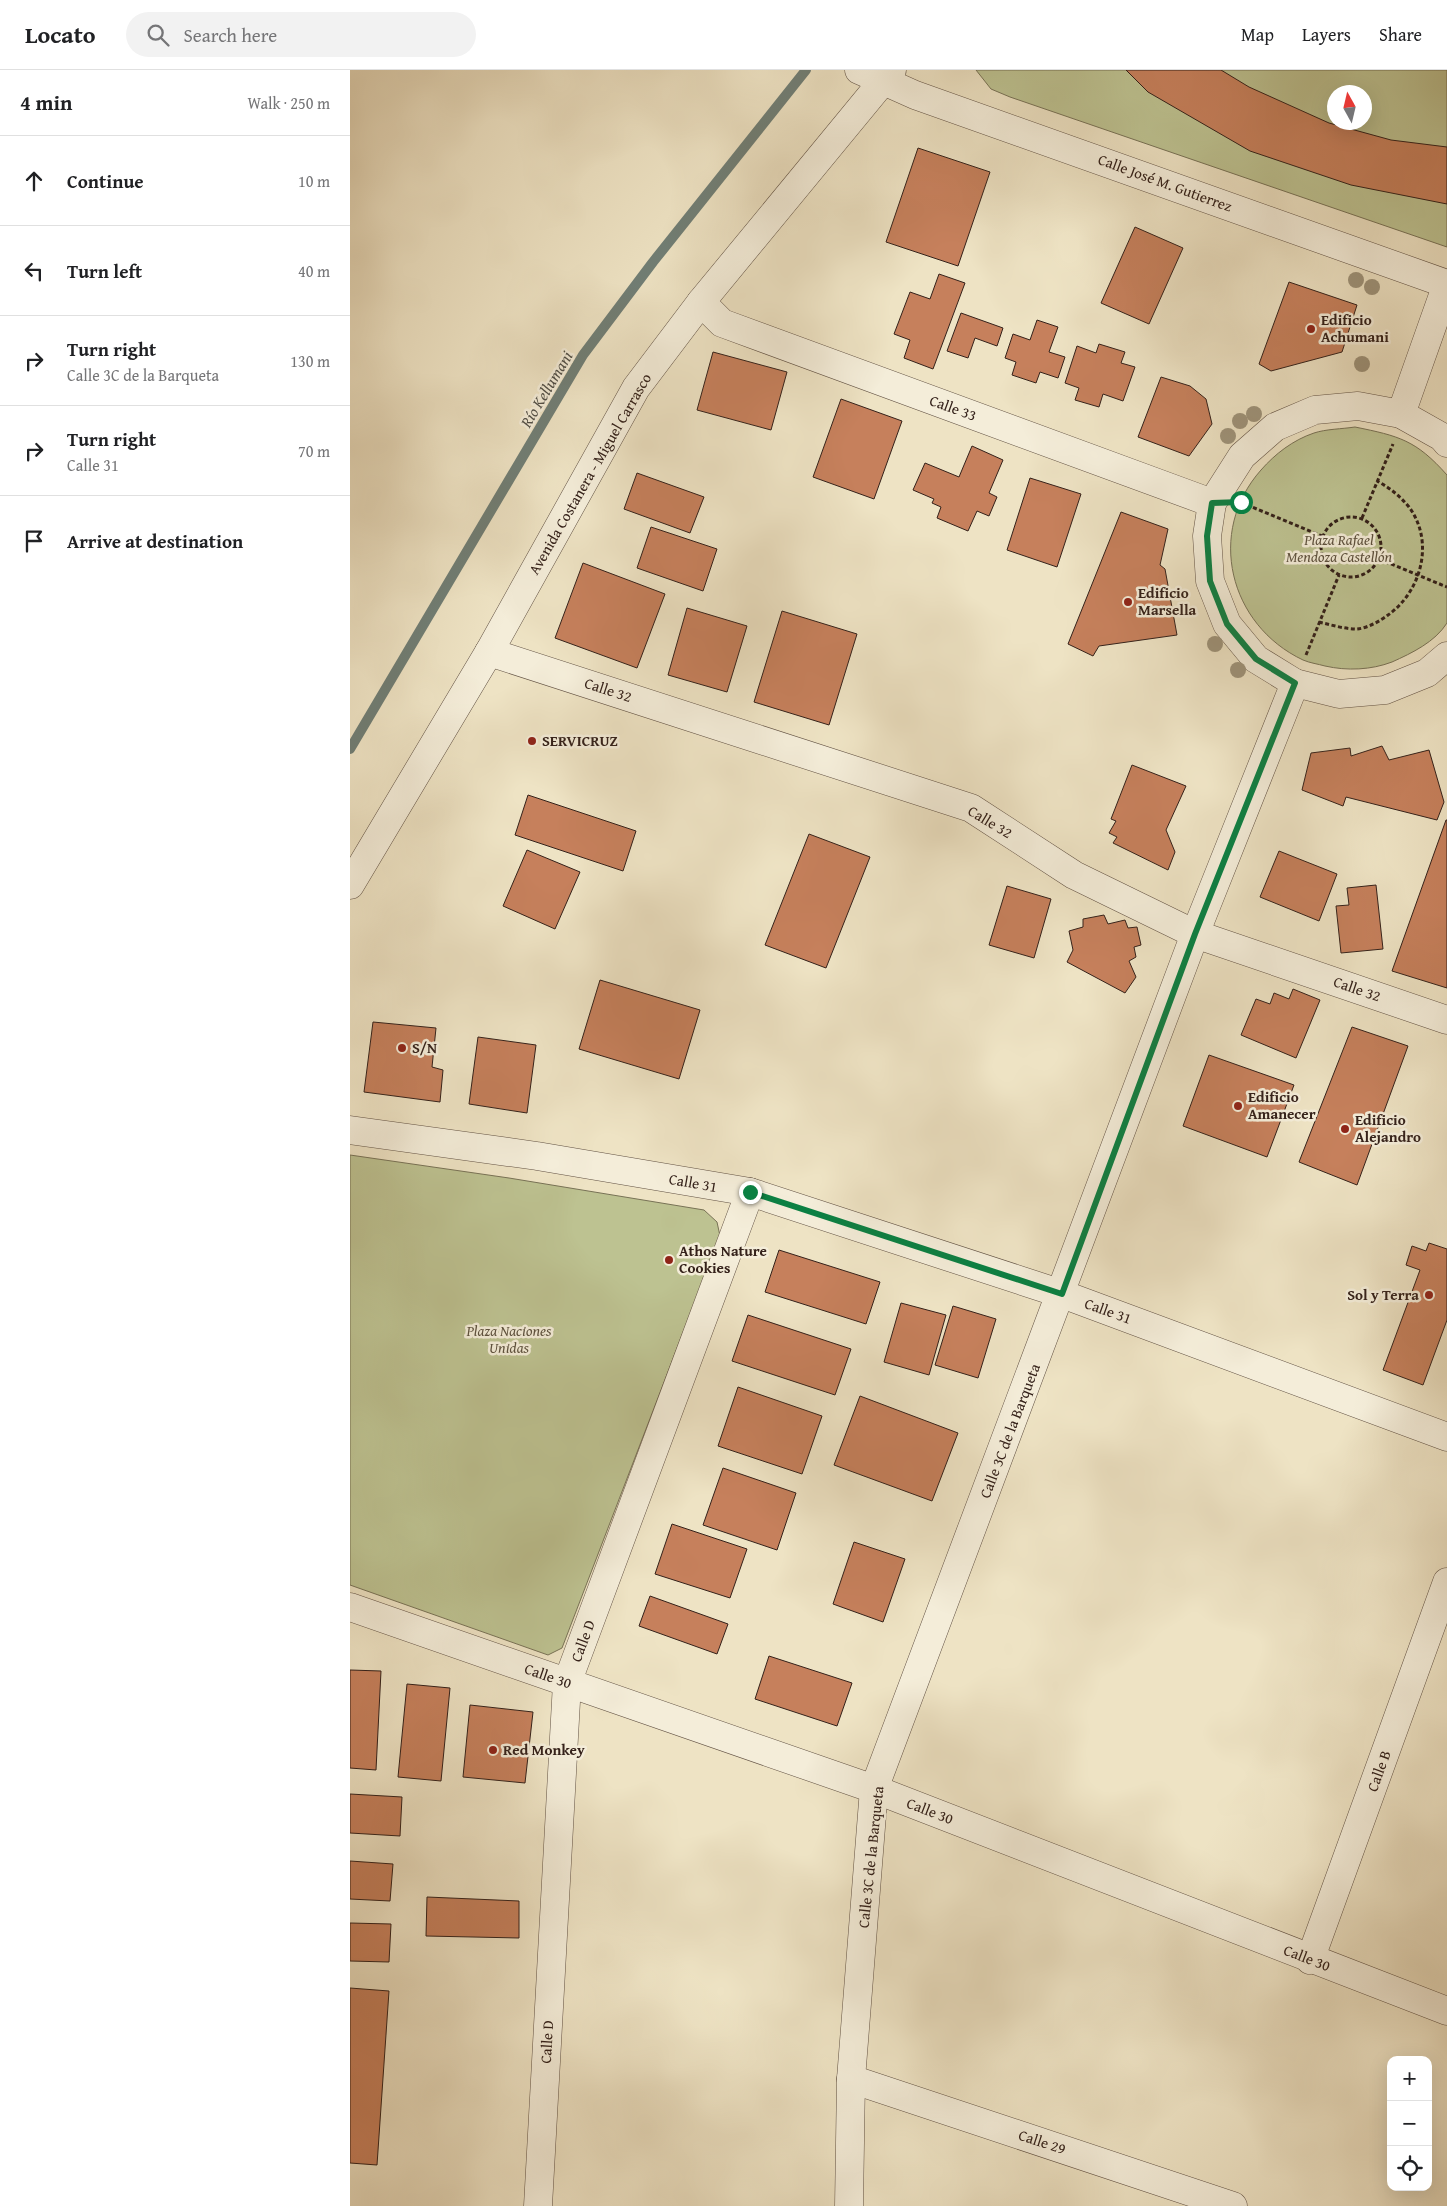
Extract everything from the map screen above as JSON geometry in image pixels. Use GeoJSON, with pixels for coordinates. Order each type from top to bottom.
{"type":"FeatureCollection","features":[{"type":"Feature","properties":{"kind":"street","name":"Calle José M. Gutierrez"},"geometry":{"type":"LineString","coordinates":[[878,74],[915,95],[1447,284]]}},
{"type":"Feature","properties":{"kind":"street","name":"Avenida Costanera - Miguel Carrasco"},"geometry":{"type":"LineString","coordinates":[[350,885],[489,652],[636,388],[878,74]]}},
{"type":"Feature","properties":{"kind":"street"},"geometry":{"type":"LineString","coordinates":[[1401,414],[1447,284]]}},
{"type":"Feature","properties":{"kind":"street","name":"Calle 33"},"geometry":{"type":"LineString","coordinates":[[701,302],[722,323],[1212,503]]}},
{"type":"Feature","properties":{"kind":"street"},"geometry":{"type":"LineString","coordinates":[[1447,443],[1442,437],[1401,414],[1358,406],[1315,410],[1275,428],[1242,456],[1212,503],[1207,536],[1210,581],[1227,624],[1256,659],[1295,683],[1339,694],[1384,690],[1426,674],[1447,656]]}},
{"type":"Feature","properties":{"kind":"street","name":"Calle 32"},"geometry":{"type":"LineString","coordinates":[[489,652],[970,808],[1074,875],[1195,934],[1447,1020]]}},
{"type":"Feature","properties":{"kind":"street","name":"Calle 3C de la Barqueta"},"geometry":{"type":"LineString","coordinates":[[849,2206],[851,2078],[874,1789],[1062,1294],[1195,934],[1295,683]]}},
{"type":"Feature","properties":{"kind":"street","name":"Calle 31"},"geometry":{"type":"LineString","coordinates":[[350,1130],[537,1156],[750,1192],[1062,1294],[1447,1437]]}},
{"type":"Feature","properties":{"kind":"street","name":"Calle D"},"geometry":{"type":"LineString","coordinates":[[538,2206],[567,1682],[750,1192]]}},
{"type":"Feature","properties":{"kind":"street","name":"Calle B"},"geometry":{"type":"LineString","coordinates":[[1310,1960],[1447,1582]]}},
{"type":"Feature","properties":{"kind":"street","name":"Calle 30"},"geometry":{"type":"LineString","coordinates":[[350,1608],[874,1789],[1310,1960],[1447,2011]]}},
{"type":"Feature","properties":{"kind":"street","name":"Calle 29"},"geometry":{"type":"LineString","coordinates":[[851,2078],[1233,2206]]}},
{"type":"Feature","properties":{"kind":"path"},"geometry":{"type":"LineString","coordinates":[[1362,518],[1396,436],[1401,414]]}},
{"type":"Feature","properties":{"kind":"path"},"geometry":{"type":"LineString","coordinates":[[1320,622],[1358,629],[1379,622],[1399,607],[1414,588],[1419,576],[1422,561],[1420,531],[1410,509],[1395,491],[1377,480]]}},
{"type":"Feature","properties":{"kind":"path"},"geometry":{"type":"LineString","coordinates":[[1212,503],[1241,502],[1322,536]]}},
{"type":"Feature","properties":{"kind":"path"},"geometry":{"type":"LineString","coordinates":[[1347,516],[1362,518],[1374,527],[1380,536],[1382,545],[1379,559],[1369,571],[1360,576],[1339,575],[1324,563],[1321,553],[1322,536],[1329,525],[1338,519],[1347,516]]}},
{"type":"Feature","properties":{"kind":"path"},"geometry":{"type":"LineString","coordinates":[[1379,559],[1447,587]]}},
{"type":"Feature","properties":{"kind":"path"},"geometry":{"type":"LineString","coordinates":[[1295,683],[1339,575]]}},
{"type":"Feature","properties":{"kind":"green space"},"geometry":{"type":"Polygon","coordinates":[[[976,70],[1447,70],[1447,247],[991,89],[976,70]]]}},
{"type":"Feature","properties":{"kind":"green space","name":"Plaza Rafael Mendoza Castellón"},"geometry":{"type":"Polygon","coordinates":[[[1355,427],[1384,433],[1406,441],[1426,454],[1447,475],[1447,623],[1430,641],[1400,659],[1376,667],[1342,669],[1303,660],[1278,644],[1257,624],[1243,601],[1234,575],[1231,548],[1234,521],[1244,495],[1261,470],[1272,458],[1285,448],[1314,433],[1355,427]]]}},
{"type":"Feature","properties":{"kind":"green space","name":"Plaza Naciones Unidas"},"geometry":{"type":"Polygon","coordinates":[[[350,1155],[509,1178],[704,1210],[717,1222],[720,1236],[562,1648],[548,1655],[350,1585],[350,1155]]]}},
{"type":"Feature","properties":{"kind":"building"},"geometry":{"type":"Polygon","coordinates":[[[1126,70],[1221,70],[1249,87],[1327,122],[1327,130],[1355,130],[1391,140],[1447,147],[1447,204],[1351,185],[1250,151],[1148,92],[1126,70]]]}},
{"type":"Feature","properties":{"kind":"building"},"geometry":{"type":"Polygon","coordinates":[[[918,148],[990,172],[958,266],[886,242],[918,148]]]}},
{"type":"Feature","properties":{"kind":"building"},"geometry":{"type":"Polygon","coordinates":[[[1135,227],[1183,248],[1149,324],[1101,303],[1135,227]]]}},
{"type":"Feature","properties":{"kind":"building"},"geometry":{"type":"Polygon","coordinates":[[[939,274],[965,283],[933,369],[904,358],[910,340],[894,334],[910,292],[930,299],[939,274]]]}},
{"type":"Feature","properties":{"kind":"building","name":"Edificio Achumani"},"geometry":{"type":"Polygon","coordinates":[[[1289,282],[1357,305],[1342,352],[1271,371],[1259,364],[1289,282]]]}},
{"type":"Feature","properties":{"kind":"building"},"geometry":{"type":"Polygon","coordinates":[[[961,313],[1003,328],[997,346],[975,338],[968,358],[947,351],[961,313]]]}},
{"type":"Feature","properties":{"kind":"building"},"geometry":{"type":"Polygon","coordinates":[[[1037,320],[1058,327],[1049,352],[1065,357],[1058,378],[1040,372],[1036,383],[1012,375],[1016,362],[1005,358],[1013,334],[1030,340],[1037,320]]]}},
{"type":"Feature","properties":{"kind":"building"},"geometry":{"type":"Polygon","coordinates":[[[1099,344],[1125,352],[1121,363],[1135,367],[1123,401],[1103,394],[1099,407],[1075,400],[1079,388],[1065,383],[1077,346],[1096,353],[1099,344]]]}},
{"type":"Feature","properties":{"kind":"building"},"geometry":{"type":"Polygon","coordinates":[[[713,352],[787,372],[771,430],[697,410],[713,352]]]}},
{"type":"Feature","properties":{"kind":"building"},"geometry":{"type":"Polygon","coordinates":[[[1161,377],[1190,386],[1206,399],[1212,424],[1189,456],[1138,437],[1161,377]]]}},
{"type":"Feature","properties":{"kind":"building"},"geometry":{"type":"Polygon","coordinates":[[[841,399],[902,421],[874,499],[813,477],[841,399]]]}},
{"type":"Feature","properties":{"kind":"building"},"geometry":{"type":"Polygon","coordinates":[[[972,446],[1003,460],[989,493],[997,497],[989,516],[977,511],[968,531],[937,518],[941,507],[932,503],[934,499],[913,490],[925,463],[959,477],[972,446]]]}},
{"type":"Feature","properties":{"kind":"building"},"geometry":{"type":"Polygon","coordinates":[[[637,473],[704,497],[690,533],[624,509],[637,473]]]}},
{"type":"Feature","properties":{"kind":"building"},"geometry":{"type":"Polygon","coordinates":[[[1030,478],[1081,494],[1057,567],[1007,550],[1030,478]]]}},
{"type":"Feature","properties":{"kind":"building","name":"Edificio Marsella"},"geometry":{"type":"Polygon","coordinates":[[[1121,512],[1168,529],[1160,565],[1165,569],[1177,635],[1099,646],[1093,656],[1068,644],[1121,512]]]}},
{"type":"Feature","properties":{"kind":"building"},"geometry":{"type":"Polygon","coordinates":[[[651,527],[717,549],[703,591],[637,568],[651,527]]]}},
{"type":"Feature","properties":{"kind":"building"},"geometry":{"type":"Polygon","coordinates":[[[583,563],[665,594],[637,668],[555,638],[583,563]]]}},
{"type":"Feature","properties":{"kind":"building"},"geometry":{"type":"Polygon","coordinates":[[[687,608],[747,626],[727,692],[668,675],[687,608]]]}},
{"type":"Feature","properties":{"kind":"building"},"geometry":{"type":"Polygon","coordinates":[[[782,611],[857,634],[829,725],[754,702],[782,611]]]}},
{"type":"Feature","properties":{"kind":"building"},"geometry":{"type":"Polygon","coordinates":[[[1382,746],[1389,760],[1429,750],[1444,802],[1437,820],[1346,797],[1343,806],[1302,790],[1311,753],[1350,748],[1351,756],[1382,746]]]}},
{"type":"Feature","properties":{"kind":"building"},"geometry":{"type":"Polygon","coordinates":[[[1132,765],[1186,786],[1166,830],[1175,852],[1168,870],[1113,843],[1117,837],[1109,833],[1116,821],[1111,819],[1132,765]]]}},
{"type":"Feature","properties":{"kind":"building"},"geometry":{"type":"Polygon","coordinates":[[[528,795],[636,831],[623,871],[515,835],[528,795]]]}},
{"type":"Feature","properties":{"kind":"building"},"geometry":{"type":"Polygon","coordinates":[[[1447,820],[1447,988],[1392,971],[1447,820]]]}},
{"type":"Feature","properties":{"kind":"building"},"geometry":{"type":"Polygon","coordinates":[[[809,834],[870,857],[826,968],[765,945],[809,834]]]}},
{"type":"Feature","properties":{"kind":"building"},"geometry":{"type":"Polygon","coordinates":[[[527,850],[580,872],[555,929],[503,906],[527,850]]]}},
{"type":"Feature","properties":{"kind":"building"},"geometry":{"type":"Polygon","coordinates":[[[1279,851],[1337,874],[1319,921],[1260,897],[1279,851]]]}},
{"type":"Feature","properties":{"kind":"building"},"geometry":{"type":"Polygon","coordinates":[[[1376,885],[1383,949],[1341,953],[1336,906],[1349,905],[1347,888],[1376,885]]]}},
{"type":"Feature","properties":{"kind":"building"},"geometry":{"type":"Polygon","coordinates":[[[1007,886],[1051,899],[1034,958],[989,945],[1007,886]]]}},
{"type":"Feature","properties":{"kind":"building"},"geometry":{"type":"Polygon","coordinates":[[[1104,915],[1108,924],[1125,920],[1128,928],[1137,927],[1141,945],[1134,947],[1136,957],[1129,961],[1136,977],[1125,993],[1067,962],[1073,950],[1069,931],[1083,927],[1083,919],[1104,915]]]}},
{"type":"Feature","properties":{"kind":"building"},"geometry":{"type":"Polygon","coordinates":[[[600,980],[700,1010],[679,1079],[579,1049],[600,980]]]}},
{"type":"Feature","properties":{"kind":"building"},"geometry":{"type":"Polygon","coordinates":[[[1293,989],[1320,1000],[1296,1058],[1241,1035],[1256,999],[1270,1004],[1274,993],[1289,999],[1293,989]]]}},
{"type":"Feature","properties":{"kind":"building","name":"S/N"},"geometry":{"type":"Polygon","coordinates":[[[373,1022],[436,1028],[432,1067],[443,1070],[440,1102],[364,1092],[373,1022]]]}},
{"type":"Feature","properties":{"kind":"building","name":"Edificio Alejandro"},"geometry":{"type":"Polygon","coordinates":[[[1352,1027],[1408,1046],[1357,1185],[1299,1162],[1352,1027]]]}},
{"type":"Feature","properties":{"kind":"building"},"geometry":{"type":"Polygon","coordinates":[[[478,1037],[536,1045],[527,1113],[469,1104],[478,1037]]]}},
{"type":"Feature","properties":{"kind":"building","name":"Edificio Amanecer"},"geometry":{"type":"Polygon","coordinates":[[[1209,1055],[1294,1085],[1267,1157],[1183,1126],[1209,1055]]]}},
{"type":"Feature","properties":{"kind":"building","name":"Sol y Terra"},"geometry":{"type":"Polygon","coordinates":[[[1429,1243],[1447,1249],[1447,1320],[1423,1385],[1383,1370],[1420,1270],[1406,1265],[1412,1246],[1426,1251],[1429,1243]]]}},
{"type":"Feature","properties":{"kind":"building"},"geometry":{"type":"Polygon","coordinates":[[[779,1250],[880,1282],[866,1324],[765,1292],[779,1250]]]}},
{"type":"Feature","properties":{"kind":"building"},"geometry":{"type":"Polygon","coordinates":[[[901,1303],[946,1315],[929,1375],[884,1362],[901,1303]]]}},
{"type":"Feature","properties":{"kind":"building"},"geometry":{"type":"Polygon","coordinates":[[[953,1306],[996,1319],[978,1378],[935,1365],[953,1306]]]}},
{"type":"Feature","properties":{"kind":"building"},"geometry":{"type":"Polygon","coordinates":[[[748,1315],[851,1349],[835,1395],[732,1361],[748,1315]]]}},
{"type":"Feature","properties":{"kind":"building"},"geometry":{"type":"Polygon","coordinates":[[[738,1387],[822,1416],[802,1474],[718,1446],[738,1387]]]}},
{"type":"Feature","properties":{"kind":"building"},"geometry":{"type":"Polygon","coordinates":[[[860,1396],[958,1433],[932,1501],[834,1465],[860,1396]]]}},
{"type":"Feature","properties":{"kind":"building"},"geometry":{"type":"Polygon","coordinates":[[[723,1468],[796,1493],[777,1550],[703,1525],[723,1468]]]}},
{"type":"Feature","properties":{"kind":"building"},"geometry":{"type":"Polygon","coordinates":[[[672,1524],[747,1549],[730,1598],[655,1574],[672,1524]]]}},
{"type":"Feature","properties":{"kind":"building"},"geometry":{"type":"Polygon","coordinates":[[[854,1542],[905,1559],[883,1622],[833,1604],[854,1542]]]}},
{"type":"Feature","properties":{"kind":"building"},"geometry":{"type":"Polygon","coordinates":[[[650,1596],[728,1624],[717,1654],[639,1626],[650,1596]]]}},
{"type":"Feature","properties":{"kind":"building"},"geometry":{"type":"Polygon","coordinates":[[[769,1656],[852,1683],[837,1726],[755,1699],[769,1656]]]}},
{"type":"Feature","properties":{"kind":"building"},"geometry":{"type":"Polygon","coordinates":[[[350,1670],[381,1671],[376,1770],[350,1768],[350,1670]]]}},
{"type":"Feature","properties":{"kind":"building"},"geometry":{"type":"Polygon","coordinates":[[[407,1684],[450,1688],[441,1781],[398,1777],[407,1684]]]}},
{"type":"Feature","properties":{"kind":"building"},"geometry":{"type":"Polygon","coordinates":[[[470,1705],[533,1712],[525,1783],[463,1777],[470,1705]]]}},
{"type":"Feature","properties":{"kind":"building"},"geometry":{"type":"Polygon","coordinates":[[[350,1794],[402,1797],[400,1836],[350,1833],[350,1794]]]}},
{"type":"Feature","properties":{"kind":"building"},"geometry":{"type":"Polygon","coordinates":[[[350,1861],[393,1864],[390,1901],[350,1899],[350,1861]]]}},
{"type":"Feature","properties":{"kind":"building"},"geometry":{"type":"Polygon","coordinates":[[[427,1897],[519,1901],[519,1938],[426,1936],[427,1897]]]}},
{"type":"Feature","properties":{"kind":"building"},"geometry":{"type":"Polygon","coordinates":[[[350,1923],[391,1924],[389,1962],[350,1961],[350,1923]]]}},
{"type":"Feature","properties":{"kind":"building"},"geometry":{"type":"Polygon","coordinates":[[[350,1988],[389,1991],[377,2165],[350,2163],[350,1988]]]}},
{"type":"Feature","properties":{"kind":"waterway","name":"Río Kellumani"},"geometry":{"type":"LineString","coordinates":[[350,749],[583,355],[653,262],[806,70]]}},
{"type":"Feature","properties":{"kind":"place","name":"Edificio Achumani"},"geometry":{"type":"Point","coordinates":[1311,329]}},
{"type":"Feature","properties":{"kind":"place","name":"Edificio Marsella"},"geometry":{"type":"Point","coordinates":[1128,602]}},
{"type":"Feature","properties":{"kind":"place","name":"SERVICRUZ"},"geometry":{"type":"Point","coordinates":[532,741]}},
{"type":"Feature","properties":{"kind":"place","name":"S/N"},"geometry":{"type":"Point","coordinates":[402,1048]}},
{"type":"Feature","properties":{"kind":"place","name":"Edificio Amanecer"},"geometry":{"type":"Point","coordinates":[1238,1106]}},
{"type":"Feature","properties":{"kind":"place","name":"Edificio Alejandro"},"geometry":{"type":"Point","coordinates":[1345,1129]}},
{"type":"Feature","properties":{"kind":"place","name":"Athos Nature Cookies"},"geometry":{"type":"Point","coordinates":[669,1260]}},
{"type":"Feature","properties":{"kind":"place","name":"Sol y Terra"},"geometry":{"type":"Point","coordinates":[1429,1295]}},
{"type":"Feature","properties":{"kind":"place","name":"Red Monkey"},"geometry":{"type":"Point","coordinates":[493,1750]}},
{"type":"Feature","properties":{"kind":"route"},"geometry":{"type":"LineString","coordinates":[[750,1192],[1062,1294],[1195,934],[1295,683],[1256,659],[1227,624],[1210,581],[1207,536],[1212,503],[1241,502]]}}]}
